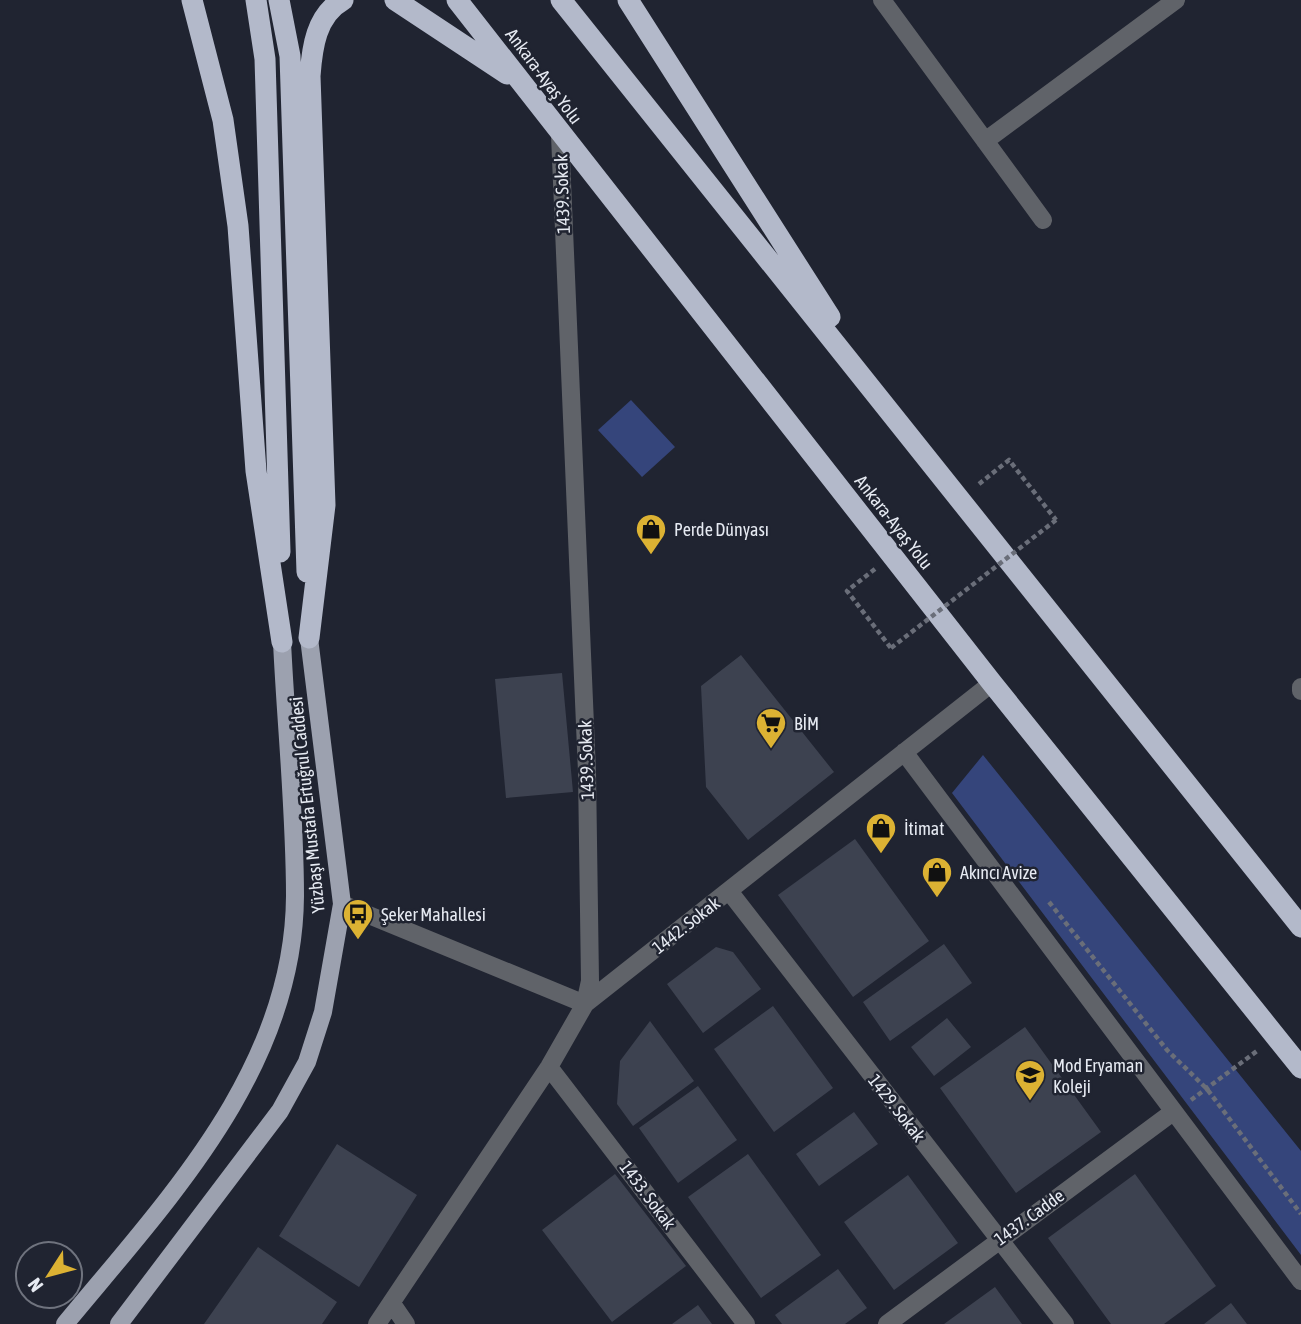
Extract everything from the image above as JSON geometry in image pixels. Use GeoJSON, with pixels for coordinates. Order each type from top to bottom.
{"type":"FeatureCollection","features":[{"type":"Feature","properties":{"kind":"highway"},"geometry":{"type":"LineString","coordinates":[[192,0],[223,120],[238,226],[256,471],[282,642]]}},
{"type":"Feature","properties":{"kind":"highway"},"geometry":{"type":"LineString","coordinates":[[256,0],[265,59],[282,642]]}},
{"type":"Feature","properties":{"kind":"highway"},"geometry":{"type":"LineString","coordinates":[[279,0],[290,56],[309,638]]}},
{"type":"Feature","properties":{"kind":"highway"},"geometry":{"type":"LineString","coordinates":[[309,638],[326,505],[310,76],[312,50],[321,22],[333,6],[343,0]]}},
{"type":"Feature","properties":{"kind":"highway"},"geometry":{"type":"LineString","coordinates":[[395,0],[523,84]]}},
{"type":"Feature","properties":{"kind":"highway","name":"Ankara-Ayaş Yolu"},"geometry":{"type":"LineString","coordinates":[[457,0],[560,135],[992,683],[1301,1068]]}},
{"type":"Feature","properties":{"kind":"highway"},"geometry":{"type":"LineString","coordinates":[[561,0],[1301,927]]}},
{"type":"Feature","properties":{"kind":"highway"},"geometry":{"type":"LineString","coordinates":[[628,0],[889,410]]}},
{"type":"Feature","properties":{"kind":"main road","name":"Yüzbaşı Mustafa Ertuğrul Caddesi"},"geometry":{"type":"LineString","coordinates":[[119,1324],[280,1111],[295,1086],[323,1012],[342,904],[309,638]]}},
{"type":"Feature","properties":{"kind":"main road","name":"Yüzbaşı Mustafa Ertuğrul Caddesi"},"geometry":{"type":"LineString","coordinates":[[65,1324],[206,1148],[248,1078],[273,1018],[290,945],[295,897],[282,642]]}},
{"type":"Feature","properties":{"kind":"street"},"geometry":{"type":"LineString","coordinates":[[881,0],[1043,220]]}},
{"type":"Feature","properties":{"kind":"street"},"geometry":{"type":"LineString","coordinates":[[985,141],[1175,0]]}},
{"type":"Feature","properties":{"kind":"street","name":"1439. Sokak"},"geometry":{"type":"LineString","coordinates":[[377,1324],[393,1305],[549,1067],[585,1004],[591,958],[587,772],[560,135]]}},
{"type":"Feature","properties":{"kind":"street","name":"1442. Sokak"},"geometry":{"type":"LineString","coordinates":[[585,1004],[992,683]]}},
{"type":"Feature","properties":{"kind":"street"},"geometry":{"type":"LineString","coordinates":[[904,752],[1301,1281]]}},
{"type":"Feature","properties":{"kind":"street","name":"1429. Sokak"},"geometry":{"type":"LineString","coordinates":[[730,891],[1065,1324]]}},
{"type":"Feature","properties":{"kind":"street"},"geometry":{"type":"LineString","coordinates":[[342,904],[585,1004]]}},
{"type":"Feature","properties":{"kind":"street","name":"1433. Sokak"},"geometry":{"type":"LineString","coordinates":[[549,1067],[746,1324]]}},
{"type":"Feature","properties":{"kind":"street","name":"1437. Cadde"},"geometry":{"type":"LineString","coordinates":[[887,1324],[1172,1112]]}},
{"type":"Feature","properties":{"kind":"street"},"geometry":{"type":"LineString","coordinates":[[393,1305],[406,1324]]}},
{"type":"Feature","properties":{"kind":"path"},"geometry":{"type":"LineString","coordinates":[[892,556],[847,591],[891,648],[1056,520],[1009,460],[960,499]]}},
{"type":"Feature","properties":{"kind":"path"},"geometry":{"type":"LineString","coordinates":[[1042,894],[1167,1050],[1206,1089],[1301,1214]]}},
{"type":"Feature","properties":{"kind":"path"},"geometry":{"type":"LineString","coordinates":[[1172,1112],[1276,1037]]}},
{"type":"Feature","properties":{"kind":"shaded area"},"geometry":{"type":"Polygon","coordinates":[[[631,400],[675,447],[642,477],[598,430],[631,400]]]}},
{"type":"Feature","properties":{"kind":"shaded area"},"geometry":{"type":"Polygon","coordinates":[[[983,755],[1301,1151],[1301,1255],[952,793],[983,755]]]}},
{"type":"Feature","properties":{"kind":"building"},"geometry":{"type":"Polygon","coordinates":[[[741,655],[834,772],[748,840],[706,787],[701,686],[741,655]]]}},
{"type":"Feature","properties":{"kind":"building"},"geometry":{"type":"Polygon","coordinates":[[[562,673],[573,792],[506,798],[495,679],[562,673]]]}},
{"type":"Feature","properties":{"kind":"building"},"geometry":{"type":"Polygon","coordinates":[[[855,839],[929,941],[853,997],[778,895],[855,839]]]}},
{"type":"Feature","properties":{"kind":"building"},"geometry":{"type":"Polygon","coordinates":[[[944,944],[972,983],[890,1041],[863,1002],[944,944]]]}},
{"type":"Feature","properties":{"kind":"building"},"geometry":{"type":"Polygon","coordinates":[[[716,947],[733,952],[761,989],[703,1033],[667,984],[716,947]]]}},
{"type":"Feature","properties":{"kind":"building"},"geometry":{"type":"Polygon","coordinates":[[[773,1006],[833,1088],[774,1132],[714,1049],[773,1006]]]}},
{"type":"Feature","properties":{"kind":"building"},"geometry":{"type":"Polygon","coordinates":[[[947,1018],[971,1047],[934,1076],[911,1047],[947,1018]]]}},
{"type":"Feature","properties":{"kind":"building"},"geometry":{"type":"Polygon","coordinates":[[[650,1021],[694,1081],[633,1126],[617,1104],[620,1061],[650,1021]]]}},
{"type":"Feature","properties":{"kind":"building"},"geometry":{"type":"Polygon","coordinates":[[[1025,1027],[1101,1132],[1016,1193],[940,1088],[1025,1027]]]}},
{"type":"Feature","properties":{"kind":"building"},"geometry":{"type":"Polygon","coordinates":[[[698,1086],[737,1140],[678,1183],[639,1128],[698,1086]]]}},
{"type":"Feature","properties":{"kind":"building"},"geometry":{"type":"Polygon","coordinates":[[[854,1112],[878,1144],[819,1186],[796,1154],[854,1112]]]}},
{"type":"Feature","properties":{"kind":"building"},"geometry":{"type":"Polygon","coordinates":[[[337,1144],[417,1195],[359,1287],[279,1236],[337,1144]]]}},
{"type":"Feature","properties":{"kind":"building"},"geometry":{"type":"Polygon","coordinates":[[[748,1154],[821,1255],[761,1298],[688,1197],[748,1154]]]}},
{"type":"Feature","properties":{"kind":"building"},"geometry":{"type":"Polygon","coordinates":[[[615,1174],[686,1266],[612,1322],[542,1230],[615,1174]]]}},
{"type":"Feature","properties":{"kind":"building"},"geometry":{"type":"Polygon","coordinates":[[[1135,1174],[1216,1286],[1164,1324],[1111,1324],[1048,1238],[1135,1174]]]}},
{"type":"Feature","properties":{"kind":"building"},"geometry":{"type":"Polygon","coordinates":[[[908,1175],[958,1243],[894,1290],[844,1222],[908,1175]]]}},
{"type":"Feature","properties":{"kind":"building"},"geometry":{"type":"Polygon","coordinates":[[[258,1247],[337,1302],[322,1324],[204,1324],[258,1247]]]}},
{"type":"Feature","properties":{"kind":"building"},"geometry":{"type":"Polygon","coordinates":[[[838,1269],[867,1308],[845,1324],[782,1324],[775,1315],[838,1269]]]}},
{"type":"Feature","properties":{"kind":"building"},"geometry":{"type":"Polygon","coordinates":[[[995,1287],[1022,1324],[944,1324],[995,1287]]]}},
{"type":"Feature","properties":{"kind":"building"},"geometry":{"type":"Polygon","coordinates":[[[1231,1303],[1247,1324],[1204,1324],[1231,1303]]]}},
{"type":"Feature","properties":{"kind":"building"},"geometry":{"type":"Polygon","coordinates":[[[698,1305],[712,1324],[672,1324],[698,1305]]]}},
{"type":"Feature","properties":{"kind":"place","name":"Perde Dünyası"},"geometry":{"type":"Point","coordinates":[651,556]}},
{"type":"Feature","properties":{"kind":"place","name":"BİM"},"geometry":{"type":"Point","coordinates":[771,750]}},
{"type":"Feature","properties":{"kind":"place","name":"İtimat"},"geometry":{"type":"Point","coordinates":[881,855]}},
{"type":"Feature","properties":{"kind":"place","name":"Akıncı Avize"},"geometry":{"type":"Point","coordinates":[937,899]}},
{"type":"Feature","properties":{"kind":"place","name":"Şeker Mahallesi"},"geometry":{"type":"Point","coordinates":[358,941]}},
{"type":"Feature","properties":{"kind":"place","name":"Mod Eryaman Koleji"},"geometry":{"type":"Point","coordinates":[1030,1102]}}]}
